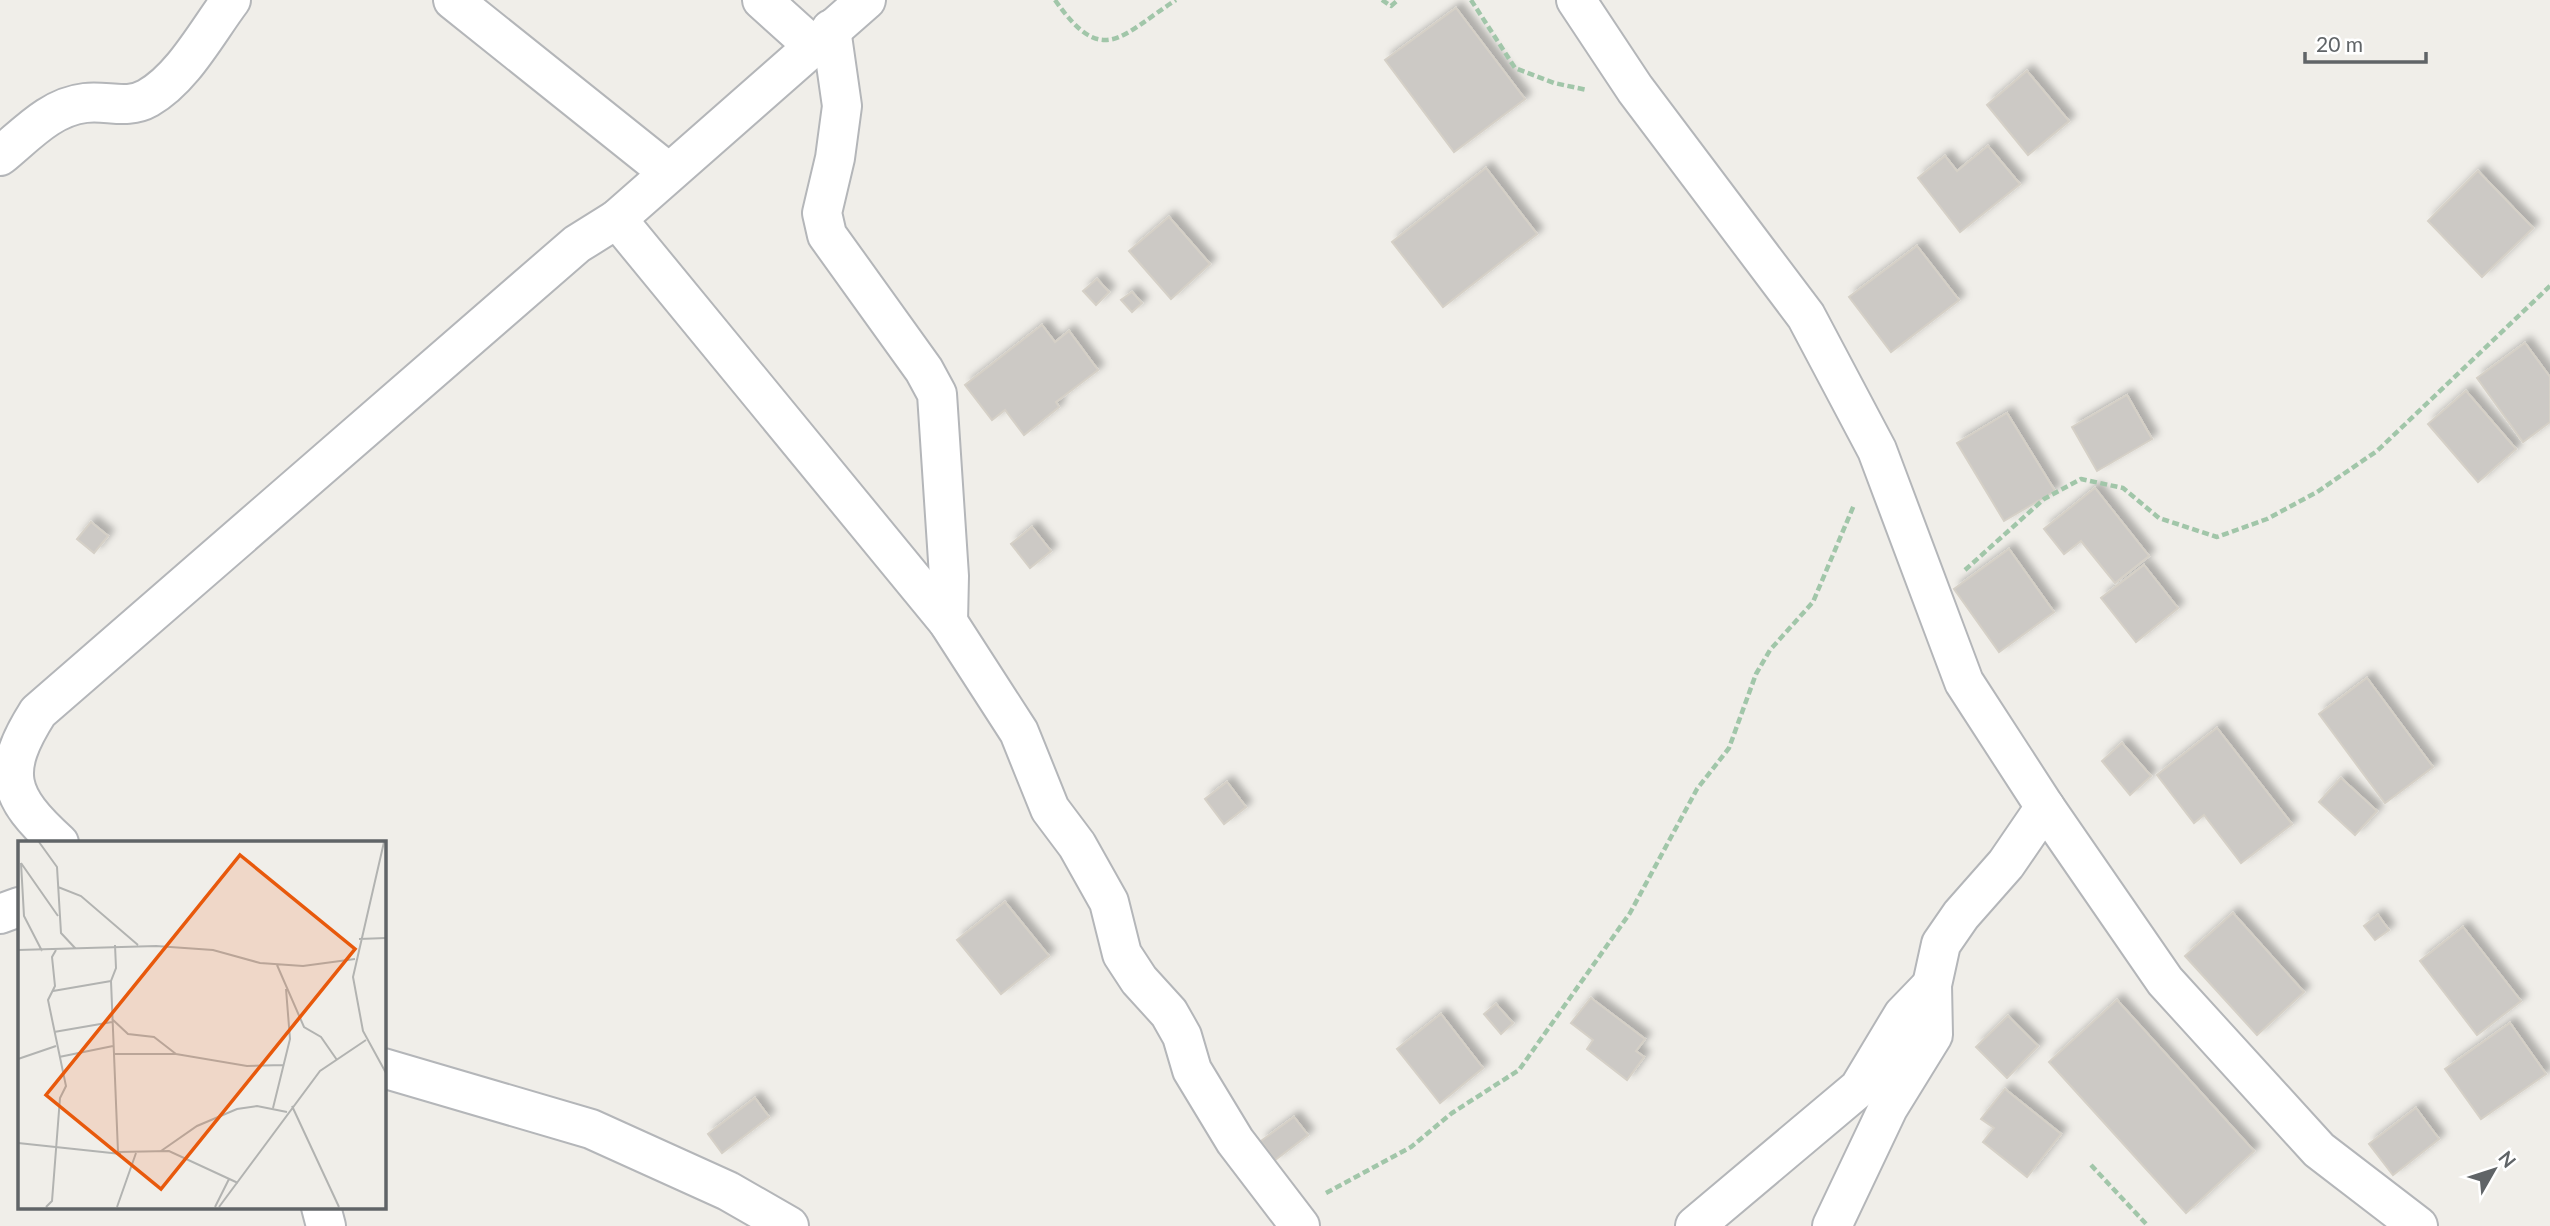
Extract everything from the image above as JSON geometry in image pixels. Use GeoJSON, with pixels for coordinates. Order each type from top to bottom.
{"type":"FeatureCollection","features":[{"type":"Feature","properties":{"kind":"street"},"geometry":{"type":"LineString","coordinates":[[0,156],[57,109],[87,103],[128,106],[146,99],[168,83],[231,0]]}},
{"type":"Feature","properties":{"kind":"street"},"geometry":{"type":"LineString","coordinates":[[453,0],[668,172]]}},
{"type":"Feature","properties":{"kind":"street"},"geometry":{"type":"LineString","coordinates":[[762,0],[822,37],[842,106],[835,158],[822,213],[827,234],[924,370],[937,394],[949,576],[948,622]]}},
{"type":"Feature","properties":{"kind":"street"},"geometry":{"type":"LineString","coordinates":[[57,841],[27,814],[6,782],[10,759],[23,731],[38,712],[577,244],[617,219],[866,0]]}},
{"type":"Feature","properties":{"kind":"street"},"geometry":{"type":"LineString","coordinates":[[1576,0],[1635,89],[1805,316],[1877,450],[1964,682],[2045,807],[2165,981],[2319,1150],[2418,1226]]}},
{"type":"Feature","properties":{"kind":"street"},"geometry":{"type":"LineString","coordinates":[[617,219],[948,622],[1019,732],[1050,809],[1077,845],[1109,902],[1122,954],[1139,980],[1169,1013],[1182,1036],[1192,1070],[1235,1142],[1295,1219]]}},
{"type":"Feature","properties":{"kind":"street"},"geometry":{"type":"LineString","coordinates":[[1832,1226],[1888,1108],[1933,1035],[1932,985],[1941,944],[1961,915],[2006,864],[2045,807]]}},
{"type":"Feature","properties":{"kind":"street"},"geometry":{"type":"LineString","coordinates":[[0,914],[18,907]]}},
{"type":"Feature","properties":{"kind":"street"},"geometry":{"type":"LineString","coordinates":[[1695,1226],[1859,1088],[1903,1015],[1932,985]]}},
{"type":"Feature","properties":{"kind":"street"},"geometry":{"type":"LineString","coordinates":[[385,1069],[591,1129],[728,1191],[789,1226]]}},
{"type":"Feature","properties":{"kind":"street"},"geometry":{"type":"LineString","coordinates":[[321,1208],[326,1226]]}},
{"type":"Feature","properties":{"kind":"path"},"geometry":{"type":"LineString","coordinates":[[1055,0],[1080,33],[1096,39],[1127,35],[1176,0]]}},
{"type":"Feature","properties":{"kind":"path"},"geometry":{"type":"LineString","coordinates":[[1382,0],[1391,6],[1398,0]]}},
{"type":"Feature","properties":{"kind":"path"},"geometry":{"type":"LineString","coordinates":[[1471,0],[1515,68],[1554,83],[1585,90],[1635,89]]}},
{"type":"Feature","properties":{"kind":"path"},"geometry":{"type":"LineString","coordinates":[[1933,598],[2044,499],[2081,479],[2123,488],[2159,518],[2217,537],[2267,519],[2317,492],[2377,451],[2550,286]]}},
{"type":"Feature","properties":{"kind":"path"},"geometry":{"type":"LineString","coordinates":[[1295,1219],[1411,1147],[1452,1113],[1519,1070],[1630,913],[1698,789],[1729,748],[1756,674],[1770,650],[1813,602],[1877,450]]}},
{"type":"Feature","properties":{"kind":"path"},"geometry":{"type":"LineString","coordinates":[[2091,1165],[2148,1226]]}},
{"type":"Feature","properties":{"kind":"building"},"geometry":{"type":"Polygon","coordinates":[[[1456,8],[1525,99],[1454,152],[1385,60],[1456,8]]]}},
{"type":"Feature","properties":{"kind":"building"},"geometry":{"type":"Polygon","coordinates":[[[2027,71],[2069,121],[2028,155],[1987,105],[2027,71]]]}},
{"type":"Feature","properties":{"kind":"building"},"geometry":{"type":"Polygon","coordinates":[[[1988,146],[2020,184],[1960,232],[1918,178],[1945,156],[1957,171],[1988,146]]]}},
{"type":"Feature","properties":{"kind":"building"},"geometry":{"type":"Polygon","coordinates":[[[1486,168],[1537,234],[1443,307],[1392,242],[1486,168]]]}},
{"type":"Feature","properties":{"kind":"building"},"geometry":{"type":"Polygon","coordinates":[[[2478,171],[2533,228],[2482,277],[2428,221],[2478,171]]]}},
{"type":"Feature","properties":{"kind":"building"},"geometry":{"type":"Polygon","coordinates":[[[1169,217],[1210,264],[1171,299],[1129,251],[1169,217]]]}},
{"type":"Feature","properties":{"kind":"building"},"geometry":{"type":"Polygon","coordinates":[[[1917,246],[1959,300],[1891,352],[1849,297],[1917,246]]]}},
{"type":"Feature","properties":{"kind":"building"},"geometry":{"type":"Polygon","coordinates":[[[1097,279],[1109,292],[1096,305],[1083,291],[1097,279]]]}},
{"type":"Feature","properties":{"kind":"building"},"geometry":{"type":"Polygon","coordinates":[[[1132,292],[1142,303],[1132,312],[1121,300],[1132,292]]]}},
{"type":"Feature","properties":{"kind":"building"},"geometry":{"type":"Polygon","coordinates":[[[1042,325],[1055,342],[1069,331],[1098,370],[1056,402],[1059,407],[1024,435],[1005,410],[992,420],[965,385],[1042,325]]]}},
{"type":"Feature","properties":{"kind":"building"},"geometry":{"type":"Polygon","coordinates":[[[2525,343],[2550,377],[2550,422],[2523,442],[2477,378],[2525,343]]]}},
{"type":"Feature","properties":{"kind":"building"},"geometry":{"type":"Polygon","coordinates":[[[2466,391],[2516,449],[2478,482],[2428,424],[2466,391]]]}},
{"type":"Feature","properties":{"kind":"building"},"geometry":{"type":"Polygon","coordinates":[[[2127,395],[2152,439],[2097,471],[2072,427],[2127,395]]]}},
{"type":"Feature","properties":{"kind":"building"},"geometry":{"type":"Polygon","coordinates":[[[2007,413],[2055,491],[2004,521],[1957,443],[2007,413]]]}},
{"type":"Feature","properties":{"kind":"building"},"geometry":{"type":"Polygon","coordinates":[[[2095,488],[2149,556],[2115,583],[2081,541],[2064,554],[2044,529],[2095,488]]]}},
{"type":"Feature","properties":{"kind":"building"},"geometry":{"type":"Polygon","coordinates":[[[91,522],[108,536],[94,553],[77,539],[91,522]]]}},
{"type":"Feature","properties":{"kind":"building"},"geometry":{"type":"Polygon","coordinates":[[[1032,527],[1051,551],[1030,568],[1011,544],[1032,527]]]}},
{"type":"Feature","properties":{"kind":"building"},"geometry":{"type":"Polygon","coordinates":[[[2009,549],[2054,612],[1999,652],[1954,589],[2009,549]]]}},
{"type":"Feature","properties":{"kind":"building"},"geometry":{"type":"Polygon","coordinates":[[[2144,565],[2178,608],[2136,642],[2101,598],[2144,565]]]}},
{"type":"Feature","properties":{"kind":"building"},"geometry":{"type":"Polygon","coordinates":[[[2367,678],[2433,767],[2385,803],[2319,714],[2367,678]]]}},
{"type":"Feature","properties":{"kind":"building"},"geometry":{"type":"Polygon","coordinates":[[[2217,728],[2292,824],[2241,863],[2204,815],[2194,823],[2157,775],[2217,728]]]}},
{"type":"Feature","properties":{"kind":"building"},"geometry":{"type":"Polygon","coordinates":[[[2122,743],[2151,776],[2130,795],[2102,761],[2122,743]]]}},
{"type":"Feature","properties":{"kind":"building"},"geometry":{"type":"Polygon","coordinates":[[[2341,778],[2377,811],[2355,835],[2319,802],[2341,778]]]}},
{"type":"Feature","properties":{"kind":"building"},"geometry":{"type":"Polygon","coordinates":[[[1227,782],[1246,807],[1224,824],[1205,799],[1227,782]]]}},
{"type":"Feature","properties":{"kind":"building"},"geometry":{"type":"Polygon","coordinates":[[[1005,902],[1049,956],[1001,994],[957,940],[1005,902]]]}},
{"type":"Feature","properties":{"kind":"building"},"geometry":{"type":"Polygon","coordinates":[[[2233,913],[2304,992],[2257,1035],[2185,956],[2233,913]]]}},
{"type":"Feature","properties":{"kind":"building"},"geometry":{"type":"Polygon","coordinates":[[[2378,915],[2389,930],[2375,940],[2364,926],[2378,915]]]}},
{"type":"Feature","properties":{"kind":"building"},"geometry":{"type":"Polygon","coordinates":[[[2463,927],[2521,1001],[2477,1035],[2420,961],[2463,927]]]}},
{"type":"Feature","properties":{"kind":"building"},"geometry":{"type":"Polygon","coordinates":[[[1591,998],[1645,1039],[1636,1051],[1644,1057],[1627,1080],[1587,1049],[1593,1040],[1571,1023],[1591,998]]]}},
{"type":"Feature","properties":{"kind":"building"},"geometry":{"type":"Polygon","coordinates":[[[2117,1000],[2254,1151],[2186,1213],[2049,1062],[2117,1000]]]}},
{"type":"Feature","properties":{"kind":"building"},"geometry":{"type":"Polygon","coordinates":[[[1496,1004],[1513,1023],[1501,1034],[1484,1014],[1496,1004]]]}},
{"type":"Feature","properties":{"kind":"building"},"geometry":{"type":"Polygon","coordinates":[[[1441,1014],[1483,1068],[1440,1103],[1397,1049],[1441,1014]]]}},
{"type":"Feature","properties":{"kind":"building"},"geometry":{"type":"Polygon","coordinates":[[[2008,1016],[2038,1046],[2007,1078],[1976,1047],[2008,1016]]]}},
{"type":"Feature","properties":{"kind":"building"},"geometry":{"type":"Polygon","coordinates":[[[2510,1023],[2546,1074],[2481,1119],[2445,1069],[2510,1023]]]}},
{"type":"Feature","properties":{"kind":"building"},"geometry":{"type":"Polygon","coordinates":[[[2005,1089],[2061,1134],[2027,1177],[1983,1142],[1994,1128],[1981,1119],[2005,1089]]]}},
{"type":"Feature","properties":{"kind":"building"},"geometry":{"type":"Polygon","coordinates":[[[755,1098],[769,1117],[722,1153],[708,1134],[755,1098]]]}},
{"type":"Feature","properties":{"kind":"building"},"geometry":{"type":"Polygon","coordinates":[[[2416,1108],[2439,1139],[2393,1175],[2369,1144],[2416,1108]]]}},
{"type":"Feature","properties":{"kind":"building"},"geometry":{"type":"Polygon","coordinates":[[[1294,1117],[1308,1135],[1275,1160],[1261,1141],[1294,1117]]]}}]}
